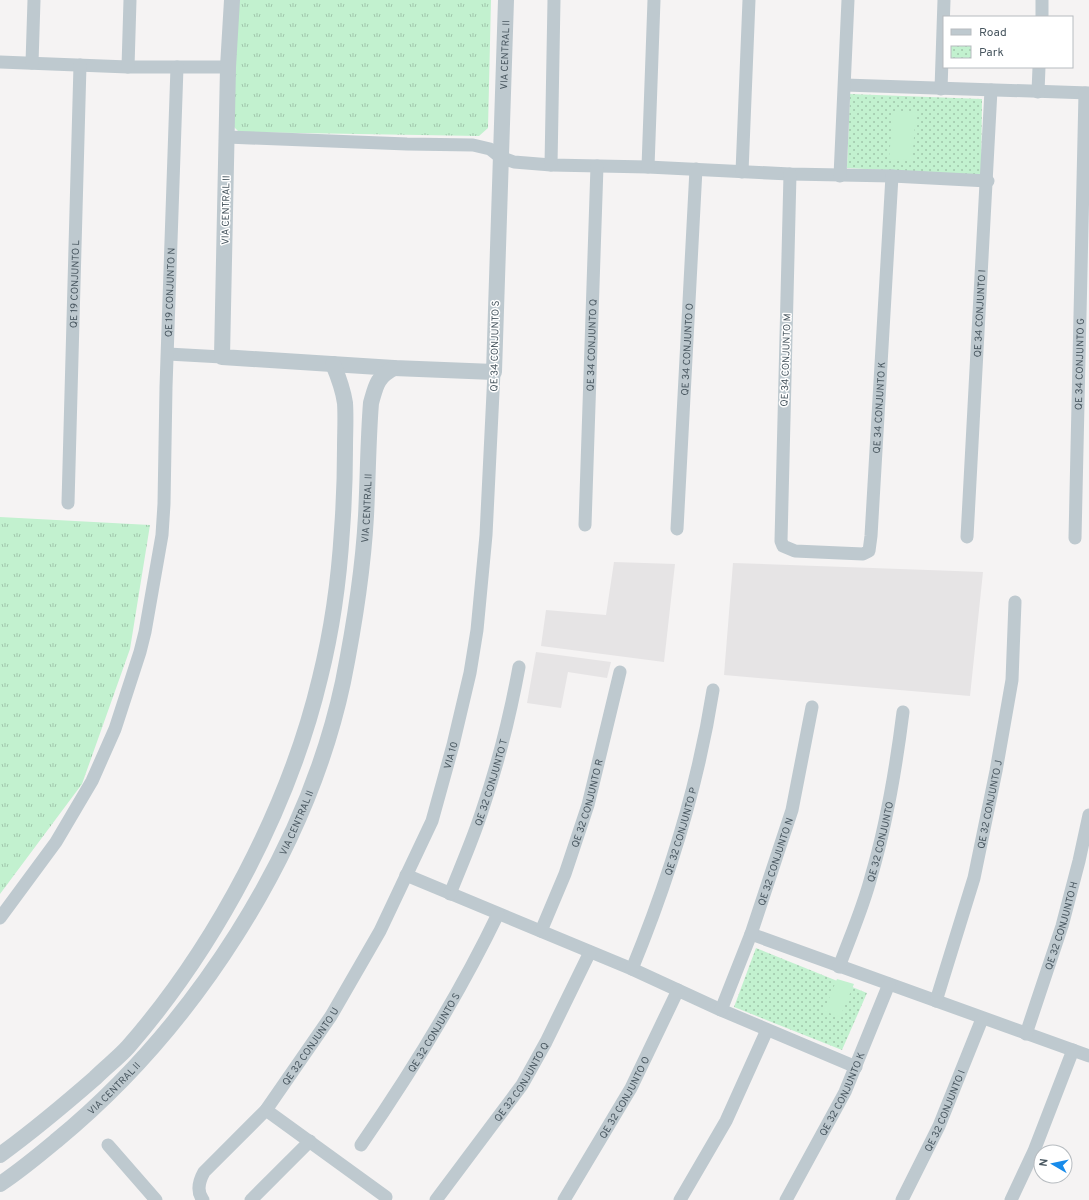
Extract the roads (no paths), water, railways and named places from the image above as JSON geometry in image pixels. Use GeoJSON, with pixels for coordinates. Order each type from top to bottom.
{"type":"FeatureCollection","features":[{"type":"Feature","properties":{"kind":"street"},"geometry":{"type":"LineString","coordinates":[[32,63],[34,0]]}},
{"type":"Feature","properties":{"kind":"street"},"geometry":{"type":"LineString","coordinates":[[128,66],[130,0]]}},
{"type":"Feature","properties":{"kind":"street","name":"VIA CENTRAL II"},"geometry":{"type":"LineString","coordinates":[[222,357],[228,67],[232,0]]}},
{"type":"Feature","properties":{"kind":"street","name":"VIA CENTRAL II"},"geometry":{"type":"LineString","coordinates":[[500,157],[506,44],[506,0]]}},
{"type":"Feature","properties":{"kind":"street"},"geometry":{"type":"LineString","coordinates":[[550,165],[554,0]]}},
{"type":"Feature","properties":{"kind":"street"},"geometry":{"type":"LineString","coordinates":[[648,167],[654,0]]}},
{"type":"Feature","properties":{"kind":"street"},"geometry":{"type":"LineString","coordinates":[[742,172],[749,0]]}},
{"type":"Feature","properties":{"kind":"street"},"geometry":{"type":"LineString","coordinates":[[840,176],[848,0]]}},
{"type":"Feature","properties":{"kind":"street"},"geometry":{"type":"LineString","coordinates":[[943,16],[944,0]]}},
{"type":"Feature","properties":{"kind":"street"},"geometry":{"type":"LineString","coordinates":[[1042,0],[1042,16]]}},
{"type":"Feature","properties":{"kind":"street"},"geometry":{"type":"LineString","coordinates":[[941,89],[943,30]]}},
{"type":"Feature","properties":{"kind":"street"},"geometry":{"type":"LineString","coordinates":[[0,62],[80,65],[228,67]]}},
{"type":"Feature","properties":{"kind":"street","name":"QE 19 CONJUNTO L"},"geometry":{"type":"LineString","coordinates":[[68,503],[80,65]]}},
{"type":"Feature","properties":{"kind":"street","name":"QE 19 CONJUNTO N"},"geometry":{"type":"LineString","coordinates":[[0,918],[56,842],[80,803],[115,729],[140,652],[162,535],[177,67]]}},
{"type":"Feature","properties":{"kind":"street"},"geometry":{"type":"LineString","coordinates":[[1038,92],[1039,68]]}},
{"type":"Feature","properties":{"kind":"street"},"geometry":{"type":"LineString","coordinates":[[845,85],[1087,93]]}},
{"type":"Feature","properties":{"kind":"street","name":"QE 34 CONJUNTO I"},"geometry":{"type":"LineString","coordinates":[[967,537],[988,181],[991,90]]}},
{"type":"Feature","properties":{"kind":"street","name":"QE 34 CONJUNTO G"},"geometry":{"type":"LineString","coordinates":[[1075,538],[1087,93]]}},
{"type":"Feature","properties":{"kind":"street"},"geometry":{"type":"LineString","coordinates":[[227,137],[473,145],[490,149],[500,157],[523,164],[648,167],[988,181]]}},
{"type":"Feature","properties":{"kind":"street","name":"QE 34 CONJUNTO S"},"geometry":{"type":"LineString","coordinates":[[477,630],[486,535],[494,372],[500,157]]}},
{"type":"Feature","properties":{"kind":"street","name":"QE 34 CONJUNTO Q"},"geometry":{"type":"LineString","coordinates":[[585,525],[597,166]]}},
{"type":"Feature","properties":{"kind":"street","name":"QE 34 CONJUNTO O"},"geometry":{"type":"LineString","coordinates":[[677,529],[696,169]]}},
{"type":"Feature","properties":{"kind":"street","name":"QE 34 CONJUNTO M"},"geometry":{"type":"LineString","coordinates":[[783,546],[781,534],[790,174]]}},
{"type":"Feature","properties":{"kind":"street","name":"QE 34 CONJUNTO K"},"geometry":{"type":"LineString","coordinates":[[783,546],[795,551],[872,554],[872,528],[892,176]]}},
{"type":"Feature","properties":{"kind":"street"},"geometry":{"type":"LineString","coordinates":[[168,354],[394,368],[494,372]]}},
{"type":"Feature","properties":{"kind":"street","name":"VIA CENTRAL II"},"geometry":{"type":"LineString","coordinates":[[0,1155],[44,1123],[85,1087],[127,1048],[145,1026],[181,978],[227,908],[253,859],[288,779],[320,680],[335,597],[344,502],[345,402],[333,364]]}},
{"type":"Feature","properties":{"kind":"street","name":"VIA CENTRAL II"},"geometry":{"type":"LineString","coordinates":[[0,1184],[24,1167],[100,1103],[174,1024],[235,937],[261,893],[306,798],[326,743],[342,684],[359,589],[366,515],[371,402],[376,385],[383,374],[394,368]]}},
{"type":"Feature","properties":{"kind":"street","name":"QE 32 CONJUNTO J"},"geometry":{"type":"LineString","coordinates":[[936,1001],[974,878],[984,832],[1012,680],[1015,602]]}},
{"type":"Feature","properties":{"kind":"street","name":"VIA 10"},"geometry":{"type":"LineString","coordinates":[[406,875],[436,810],[470,673],[477,630]]}},
{"type":"Feature","properties":{"kind":"street","name":"QE 32 CONJUNTO T"},"geometry":{"type":"LineString","coordinates":[[450,894],[482,813],[498,762],[512,706],[519,666]]}},
{"type":"Feature","properties":{"kind":"street","name":"QE 32 CONJUNTO R"},"geometry":{"type":"LineString","coordinates":[[541,931],[565,874],[588,805],[620,672]]}},
{"type":"Feature","properties":{"kind":"street"},"geometry":{"type":"LineString","coordinates":[[320,680],[342,684]]}},
{"type":"Feature","properties":{"kind":"street","name":"QE 32 CONJUNTO P"},"geometry":{"type":"LineString","coordinates":[[632,969],[666,879],[684,818],[706,733],[713,690]]}},
{"type":"Feature","properties":{"kind":"street","name":"QE 32 CONJUNTO N"},"geometry":{"type":"LineString","coordinates":[[721,1010],[751,934],[792,810],[812,707]]}},
{"type":"Feature","properties":{"kind":"street","name":"QE 32 CONJUNTO"},"geometry":{"type":"LineString","coordinates":[[839,967],[871,879],[879,849],[889,800],[903,712]]}},
{"type":"Feature","properties":{"kind":"street","name":"QE 32 CONJUNTO H"},"geometry":{"type":"LineString","coordinates":[[1026,1034],[1062,926],[1079,861],[1089,814]]}},
{"type":"Feature","properties":{"kind":"street"},"geometry":{"type":"LineString","coordinates":[[406,875],[632,969],[721,1010],[856,1067]]}},
{"type":"Feature","properties":{"kind":"street","name":"QE 32 CONJUNTO U"},"geometry":{"type":"LineString","coordinates":[[203,1200],[199,1190],[199,1181],[204,1172],[266,1110],[331,1016],[380,931],[406,875]]}},
{"type":"Feature","properties":{"kind":"street","name":"QE 32 CONJUNTO S"},"geometry":{"type":"LineString","coordinates":[[361,1145],[439,1026],[498,914]]}},
{"type":"Feature","properties":{"kind":"street"},"geometry":{"type":"LineString","coordinates":[[751,934],[1089,1056]]}},
{"type":"Feature","properties":{"kind":"street","name":"QE 32 CONJUNTO Q"},"geometry":{"type":"LineString","coordinates":[[436,1200],[522,1085],[546,1042],[590,952]]}},
{"type":"Feature","properties":{"kind":"street","name":"QE 32 CONJUNTO K"},"geometry":{"type":"LineString","coordinates":[[786,1200],[838,1106],[856,1067],[889,984]]}},
{"type":"Feature","properties":{"kind":"street","name":"QE 32 CONJUNTO O"},"geometry":{"type":"LineString","coordinates":[[564,1200],[631,1088],[678,990]]}},
{"type":"Feature","properties":{"kind":"street","name":"QE 32 CONJUNTO I"},"geometry":{"type":"LineString","coordinates":[[902,1200],[939,1126],[982,1018]]}},
{"type":"Feature","properties":{"kind":"street"},"geometry":{"type":"LineString","coordinates":[[680,1200],[726,1121],[767,1030]]}},
{"type":"Feature","properties":{"kind":"street"},"geometry":{"type":"LineString","coordinates":[[1012,1200],[1034,1151],[1073,1050]]}},
{"type":"Feature","properties":{"kind":"street"},"geometry":{"type":"LineString","coordinates":[[85,1087],[100,1103]]}},
{"type":"Feature","properties":{"kind":"street"},"geometry":{"type":"LineString","coordinates":[[266,1110],[386,1197]]}},
{"type":"Feature","properties":{"kind":"street"},"geometry":{"type":"LineString","coordinates":[[252,1200],[310,1141]]}},
{"type":"Feature","properties":{"kind":"street"},"geometry":{"type":"LineString","coordinates":[[108,1145],[156,1200]]}}]}
